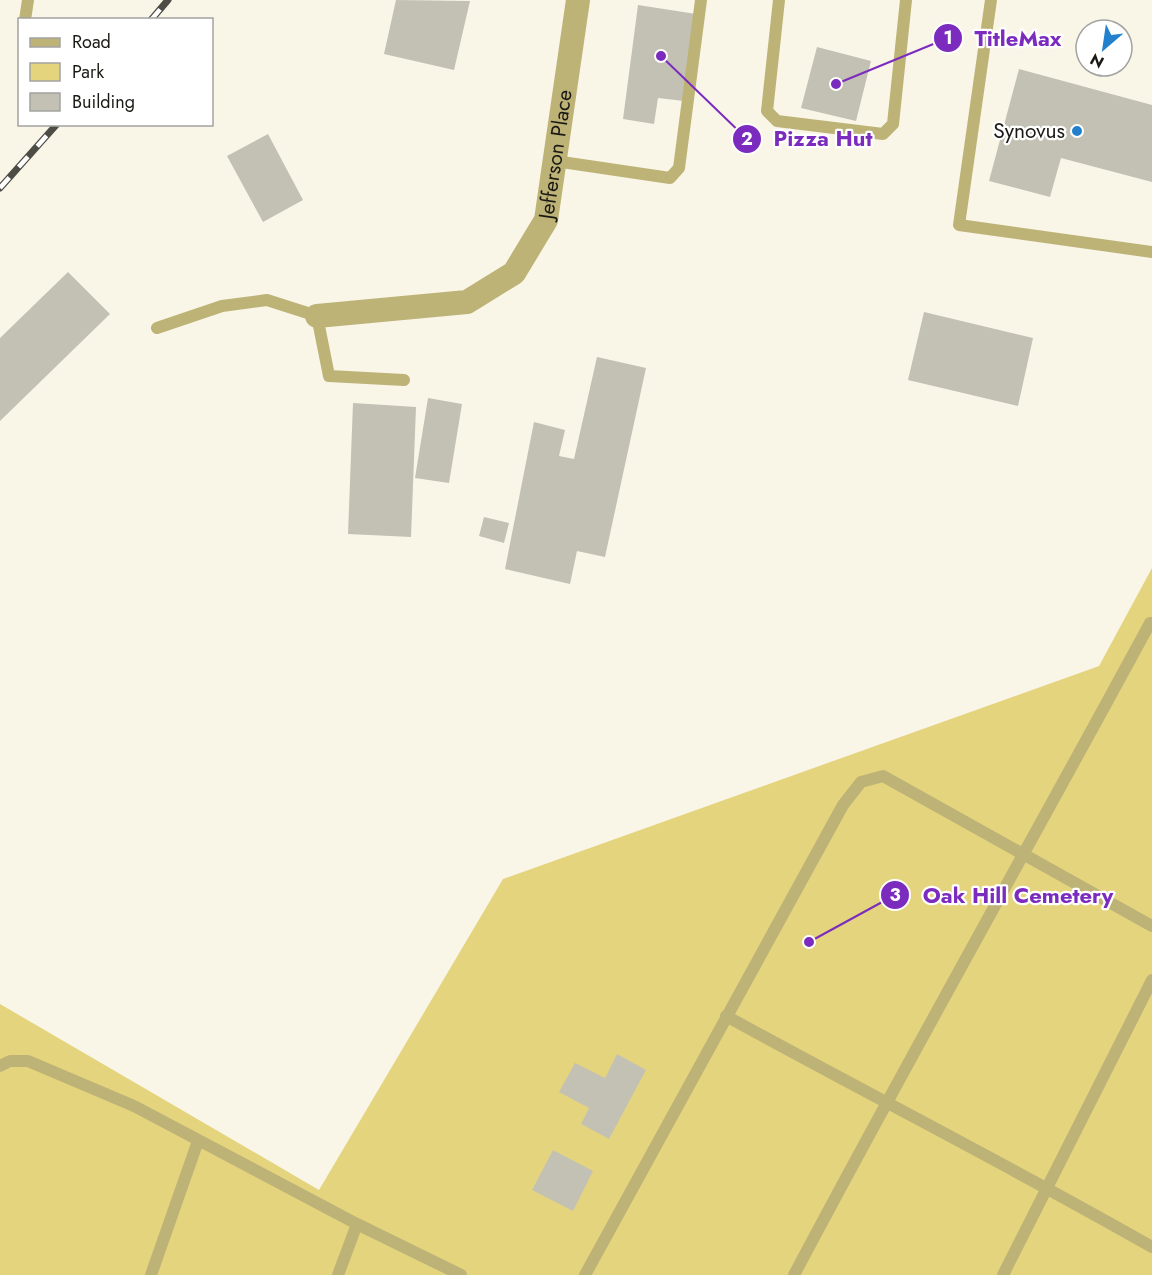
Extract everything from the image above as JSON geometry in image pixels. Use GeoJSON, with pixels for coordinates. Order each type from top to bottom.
{"type":"FeatureCollection","features":[{"type":"Feature","properties":{"kind":"street","name":"Jefferson Place"},"geometry":{"type":"LineString","coordinates":[[317,315],[467,302],[514,273],[546,220],[579,0]]}},
{"type":"Feature","properties":{"kind":"lane"},"geometry":{"type":"LineString","coordinates":[[25,18],[28,0]]}},
{"type":"Feature","properties":{"kind":"lane"},"geometry":{"type":"LineString","coordinates":[[555,160],[670,178],[679,168],[701,0]]}},
{"type":"Feature","properties":{"kind":"lane"},"geometry":{"type":"LineString","coordinates":[[778,0],[766,111],[777,121],[883,134],[893,123],[906,0]]}},
{"type":"Feature","properties":{"kind":"lane"},"geometry":{"type":"LineString","coordinates":[[990,0],[959,225],[1152,252]]}},
{"type":"Feature","properties":{"kind":"lane"},"geometry":{"type":"LineString","coordinates":[[156,328],[222,306],[267,300],[317,315],[329,375],[404,380]]}},
{"type":"Feature","properties":{"kind":"lane"},"geometry":{"type":"LineString","coordinates":[[794,1275],[885,1103],[1152,622]]}},
{"type":"Feature","properties":{"kind":"lane"},"geometry":{"type":"LineString","coordinates":[[585,1275],[843,805],[861,782],[883,776],[1152,926]]}},
{"type":"Feature","properties":{"kind":"lane"},"geometry":{"type":"LineString","coordinates":[[1003,1275],[1152,980]]}},
{"type":"Feature","properties":{"kind":"lane"},"geometry":{"type":"LineString","coordinates":[[726,1016],[885,1103],[1048,1188],[1152,1247]]}},
{"type":"Feature","properties":{"kind":"lane"},"geometry":{"type":"LineString","coordinates":[[0,1066],[10,1061],[28,1061],[134,1106],[357,1224],[461,1275]]}},
{"type":"Feature","properties":{"kind":"lane"},"geometry":{"type":"LineString","coordinates":[[151,1275],[198,1141]]}},
{"type":"Feature","properties":{"kind":"lane"},"geometry":{"type":"LineString","coordinates":[[338,1275],[357,1224]]}},
{"type":"Feature","properties":{"kind":"green space"},"geometry":{"type":"Polygon","coordinates":[[[1152,568],[1152,1275],[0,1275],[0,1004],[319,1190],[503,879],[1099,666],[1152,568]]]}},
{"type":"Feature","properties":{"kind":"building"},"geometry":{"type":"Polygon","coordinates":[[[396,0],[470,1],[454,70],[384,54],[396,0]]]}},
{"type":"Feature","properties":{"kind":"building"},"geometry":{"type":"Polygon","coordinates":[[[638,5],[696,14],[684,101],[658,98],[654,124],[623,119],[638,5]]]}},
{"type":"Feature","properties":{"kind":"building"},"geometry":{"type":"Polygon","coordinates":[[[817,47],[871,61],[856,121],[801,108],[817,47]]]}},
{"type":"Feature","properties":{"kind":"building","name":"Synovus"},"geometry":{"type":"Polygon","coordinates":[[[1019,69],[1152,105],[1152,182],[1061,158],[1050,197],[989,181],[1019,69]]]}},
{"type":"Feature","properties":{"kind":"building"},"geometry":{"type":"Polygon","coordinates":[[[268,134],[303,200],[263,222],[227,156],[268,134]]]}},
{"type":"Feature","properties":{"kind":"building"},"geometry":{"type":"Polygon","coordinates":[[[68,272],[110,314],[0,421],[0,338],[68,272]]]}},
{"type":"Feature","properties":{"kind":"building"},"geometry":{"type":"Polygon","coordinates":[[[924,312],[1033,338],[1018,406],[908,380],[924,312]]]}},
{"type":"Feature","properties":{"kind":"building"},"geometry":{"type":"Polygon","coordinates":[[[597,357],[646,368],[605,557],[577,551],[570,584],[505,569],[534,422],[565,430],[559,456],[574,459],[597,357]]]}},
{"type":"Feature","properties":{"kind":"building"},"geometry":{"type":"Polygon","coordinates":[[[428,398],[462,404],[449,483],[415,478],[428,398]]]}},
{"type":"Feature","properties":{"kind":"building"},"geometry":{"type":"Polygon","coordinates":[[[353,403],[416,407],[411,537],[348,534],[353,403]]]}},
{"type":"Feature","properties":{"kind":"building"},"geometry":{"type":"Polygon","coordinates":[[[484,517],[509,523],[504,543],[479,536],[484,517]]]}},
{"type":"Feature","properties":{"kind":"building"},"geometry":{"type":"Polygon","coordinates":[[[617,1054],[646,1070],[609,1139],[581,1124],[589,1108],[559,1092],[575,1063],[605,1078],[617,1054]]]}},
{"type":"Feature","properties":{"kind":"building"},"geometry":{"type":"Polygon","coordinates":[[[553,1150],[593,1171],[573,1211],[532,1190],[553,1150]]]}},
{"type":"Feature","properties":{"kind":"railway"},"geometry":{"type":"LineString","coordinates":[[153,18],[168,0]]}},
{"type":"Feature","properties":{"kind":"railway"},"geometry":{"type":"LineString","coordinates":[[0,188],[55,126]]}},
{"type":"Feature","properties":{"kind":"place","name":"Pizza Hut"},"geometry":{"type":"Point","coordinates":[661,56]}},
{"type":"Feature","properties":{"kind":"place","name":"TitleMax"},"geometry":{"type":"Point","coordinates":[836,84]}},
{"type":"Feature","properties":{"kind":"place","name":"Synovus"},"geometry":{"type":"Point","coordinates":[1077,131]}},
{"type":"Feature","properties":{"kind":"place","name":"Oak Hill Cemetery"},"geometry":{"type":"Point","coordinates":[809,942]}}]}
